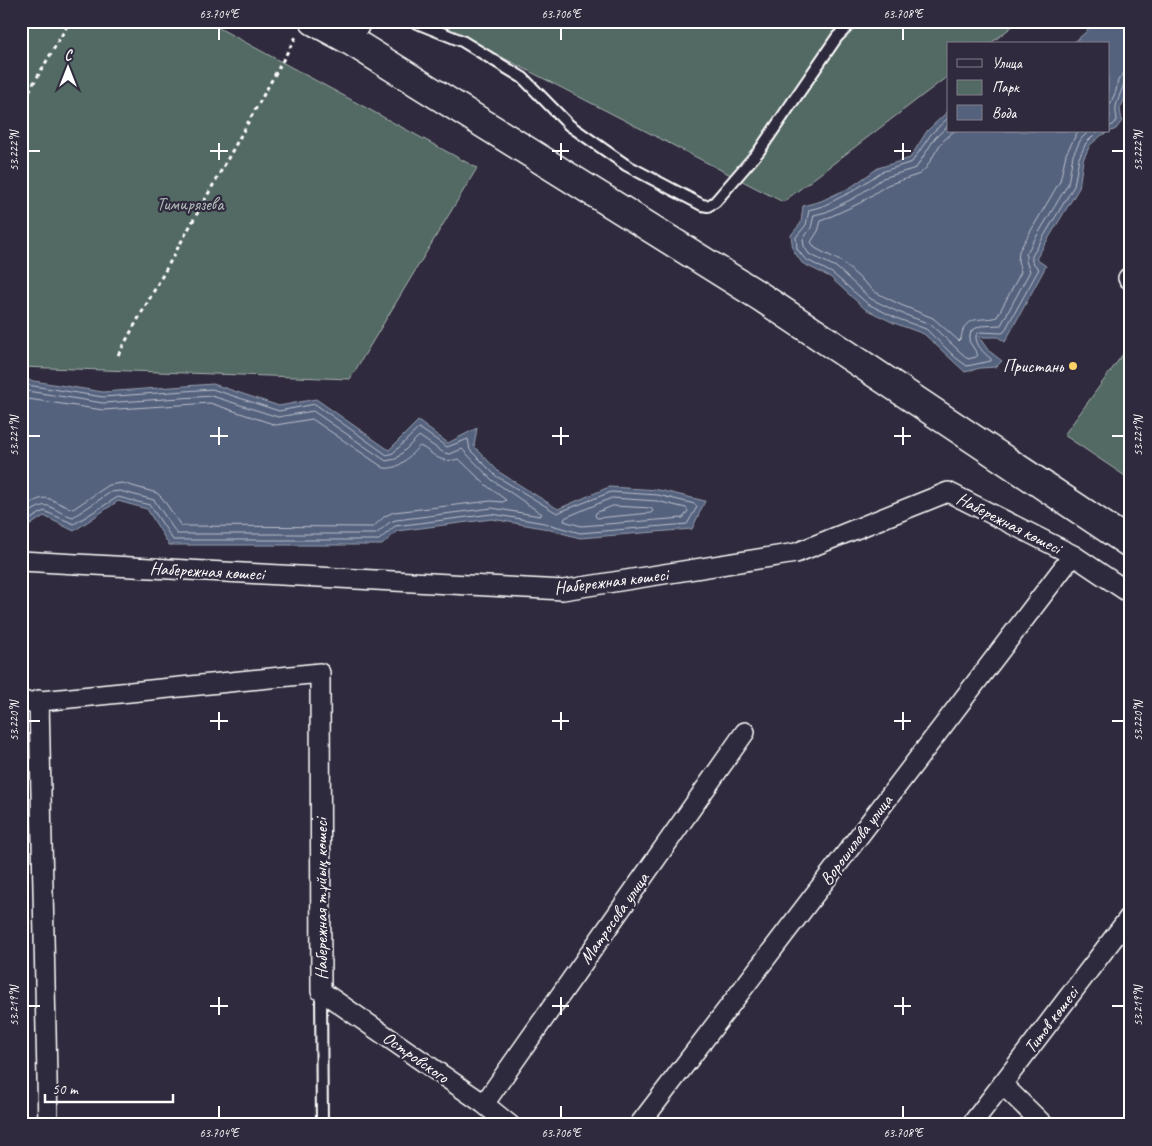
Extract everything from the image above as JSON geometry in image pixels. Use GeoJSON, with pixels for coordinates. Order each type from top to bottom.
{"type":"FeatureCollection","features":[{"type":"Feature","properties":{"kind":"highway"},"geometry":{"type":"LineString","coordinates":[[307,26],[356,31],[761,297],[1131,544]]}},
{"type":"Feature","properties":{"kind":"street","name":"Набережная көшесі"},"geometry":{"type":"LineString","coordinates":[[21,561],[563,590],[796,553],[948,492],[1072,555],[1131,594]]}},
{"type":"Feature","properties":{"kind":"street","name":"Ворошилова улица"},"geometry":{"type":"LineString","coordinates":[[639,1125],[1072,555]]}},
{"type":"Feature","properties":{"kind":"street","name":"Набережная тұйық көшесі"},"geometry":{"type":"LineString","coordinates":[[30,701],[320,673],[321,991]]}},
{"type":"Feature","properties":{"kind":"street"},"geometry":{"type":"LineString","coordinates":[[30,701],[48,1125]]}},
{"type":"Feature","properties":{"kind":"street","name":"Матросова улица"},"geometry":{"type":"LineString","coordinates":[[484,1104],[745,732]]}},
{"type":"Feature","properties":{"kind":"street","name":"Титов көшесі"},"geometry":{"type":"LineString","coordinates":[[971,1125],[1131,915]]}},
{"type":"Feature","properties":{"kind":"street","name":"Островского"},"geometry":{"type":"LineString","coordinates":[[321,991],[484,1104],[510,1125]]}},
{"type":"Feature","properties":{"kind":"street"},"geometry":{"type":"LineString","coordinates":[[1002,1084],[1044,1125]]}},
{"type":"Feature","properties":{"kind":"lane"},"geometry":{"type":"LineString","coordinates":[[412,21],[462,41],[524,78],[569,125],[643,174],[702,205],[708,206],[715,202],[759,151],[837,37],[853,21]]}},
{"type":"Feature","properties":{"kind":"lane","name":"Набережная тұйық көшесі"},"geometry":{"type":"LineString","coordinates":[[321,991],[322,1125]]}},
{"type":"Feature","properties":{"kind":"path"},"geometry":{"type":"LineString","coordinates":[[21,105],[70,21]]}},
{"type":"Feature","properties":{"kind":"path"},"geometry":{"type":"LineString","coordinates":[[118,355],[307,26]]}},
{"type":"Feature","properties":{"kind":"green space","name":"Тимирязева"},"geometry":{"type":"Polygon","coordinates":[[[21,21],[206,21],[477,168],[350,379],[21,367],[21,21]]]}},
{"type":"Feature","properties":{"kind":"green space"},"geometry":{"type":"Polygon","coordinates":[[[432,21],[1019,21],[993,42],[947,42],[947,77],[783,202],[432,21]]]}},
{"type":"Feature","properties":{"kind":"green space"},"geometry":{"type":"Polygon","coordinates":[[[1131,343],[1131,480],[1064,435],[1131,343]]]}},
{"type":"Feature","properties":{"kind":"water"},"geometry":{"type":"Polygon","coordinates":[[[1093,21],[1131,21],[1131,76],[1127,94],[1120,109],[1122,121],[1116,129],[1110,132],[1110,42],[1074,42],[1086,32],[1093,21]]]}},
{"type":"Feature","properties":{"kind":"water"},"geometry":{"type":"Polygon","coordinates":[[[947,112],[947,132],[1109,132],[1090,145],[1083,160],[1079,188],[1036,259],[1046,266],[1005,342],[998,337],[979,337],[988,350],[1002,361],[996,367],[980,368],[965,372],[924,334],[894,323],[865,309],[830,277],[802,263],[793,250],[791,235],[801,223],[803,206],[821,201],[851,187],[878,168],[910,158],[927,131],[947,112]]]}},
{"type":"Feature","properties":{"kind":"water"},"geometry":{"type":"Polygon","coordinates":[[[21,379],[103,392],[213,384],[279,406],[316,399],[389,450],[418,421],[448,443],[477,428],[474,446],[499,472],[558,509],[609,487],[659,490],[705,501],[692,529],[580,538],[543,528],[492,519],[397,531],[382,545],[169,545],[147,509],[118,501],[74,531],[44,516],[21,531],[21,379]]]}},
{"type":"Feature","properties":{"kind":"place","name":"Пристань"},"geometry":{"type":"Point","coordinates":[1073,366]}}]}
